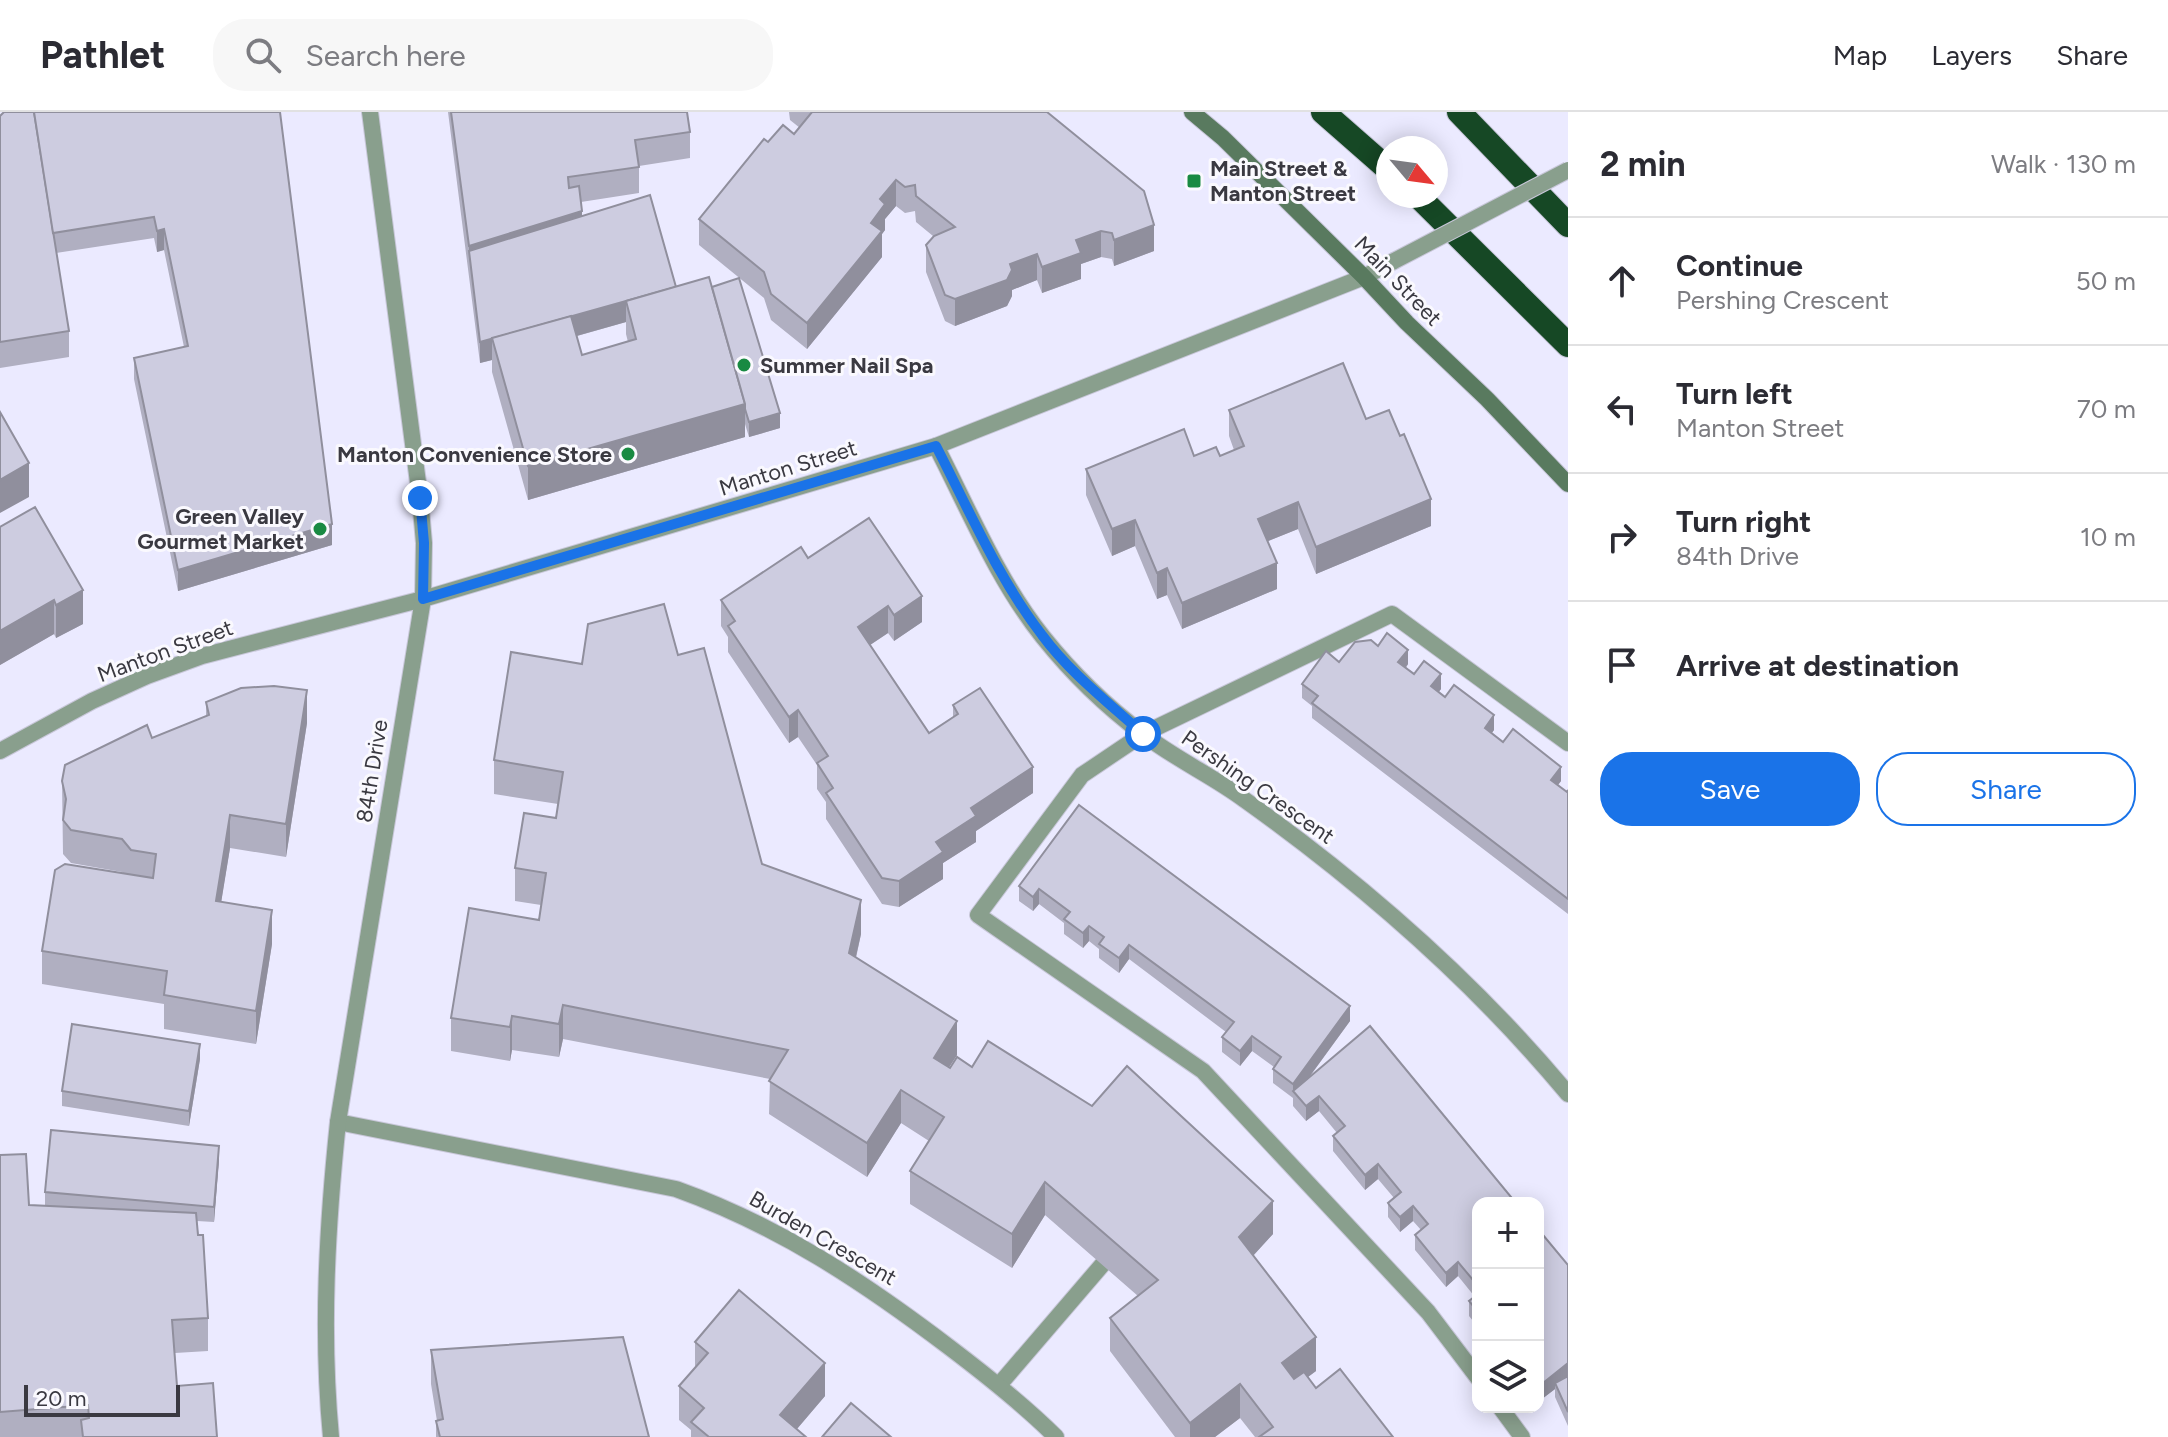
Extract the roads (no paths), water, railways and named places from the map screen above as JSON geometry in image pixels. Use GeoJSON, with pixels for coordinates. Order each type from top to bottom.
{"type":"FeatureCollection","features":[{"type":"Feature","properties":{"kind":"highway"},"geometry":{"type":"LineString","coordinates":[[1323,112],[1376,158]]}},
{"type":"Feature","properties":{"kind":"highway"},"geometry":{"type":"LineString","coordinates":[[1459,112],[1568,225]]}},
{"type":"Feature","properties":{"kind":"highway"},"geometry":{"type":"LineString","coordinates":[[1430,208],[1568,345]]}},
{"type":"Feature","properties":{"kind":"main road","name":"Main Street"},"geometry":{"type":"LineString","coordinates":[[1192,112],[1223,138],[1364,277],[1568,484]]}},
{"type":"Feature","properties":{"kind":"street","name":"84th Drive"},"geometry":{"type":"LineString","coordinates":[[331,1437],[325,1345],[326,1274],[338,1122],[423,599],[424,543],[420,498],[370,112]]}},
{"type":"Feature","properties":{"kind":"street","name":"Manton Street"},"geometry":{"type":"LineString","coordinates":[[0,751],[92,701],[202,656],[423,599],[936,446],[1364,277],[1568,170]]}},
{"type":"Feature","properties":{"kind":"street","name":"Pershing Crescent"},"geometry":{"type":"LineString","coordinates":[[936,446],[1009,588],[1043,637],[1085,682],[1143,734],[1243,798],[1386,910],[1466,983],[1568,1094]]}},
{"type":"Feature","properties":{"kind":"street"},"geometry":{"type":"LineString","coordinates":[[1472,1370],[1428,1312],[1203,1071],[978,915],[1082,775],[1143,734],[1392,614],[1568,743]]}},
{"type":"Feature","properties":{"kind":"street","name":"Burden Crescent"},"geometry":{"type":"LineString","coordinates":[[338,1122],[676,1189],[729,1208],[801,1246],[889,1302],[999,1385],[1056,1437]]}},
{"type":"Feature","properties":{"kind":"street"},"geometry":{"type":"LineString","coordinates":[[999,1385],[1102,1265]]}},
{"type":"Feature","properties":{"kind":"street"},"geometry":{"type":"LineString","coordinates":[[1504,1413],[1522,1437]]}},
{"type":"Feature","properties":{"kind":"place","name":"Main Street & Manton Street"},"geometry":{"type":"Point","coordinates":[1194,181]}},
{"type":"Feature","properties":{"kind":"place","name":"Summer Nail Spa"},"geometry":{"type":"Point","coordinates":[744,365]}},
{"type":"Feature","properties":{"kind":"place","name":"Manton Convenience Store"},"geometry":{"type":"Point","coordinates":[628,454]}},
{"type":"Feature","properties":{"kind":"place","name":"Green Valley Gourmet Market"},"geometry":{"type":"Point","coordinates":[320,529]}}]}
